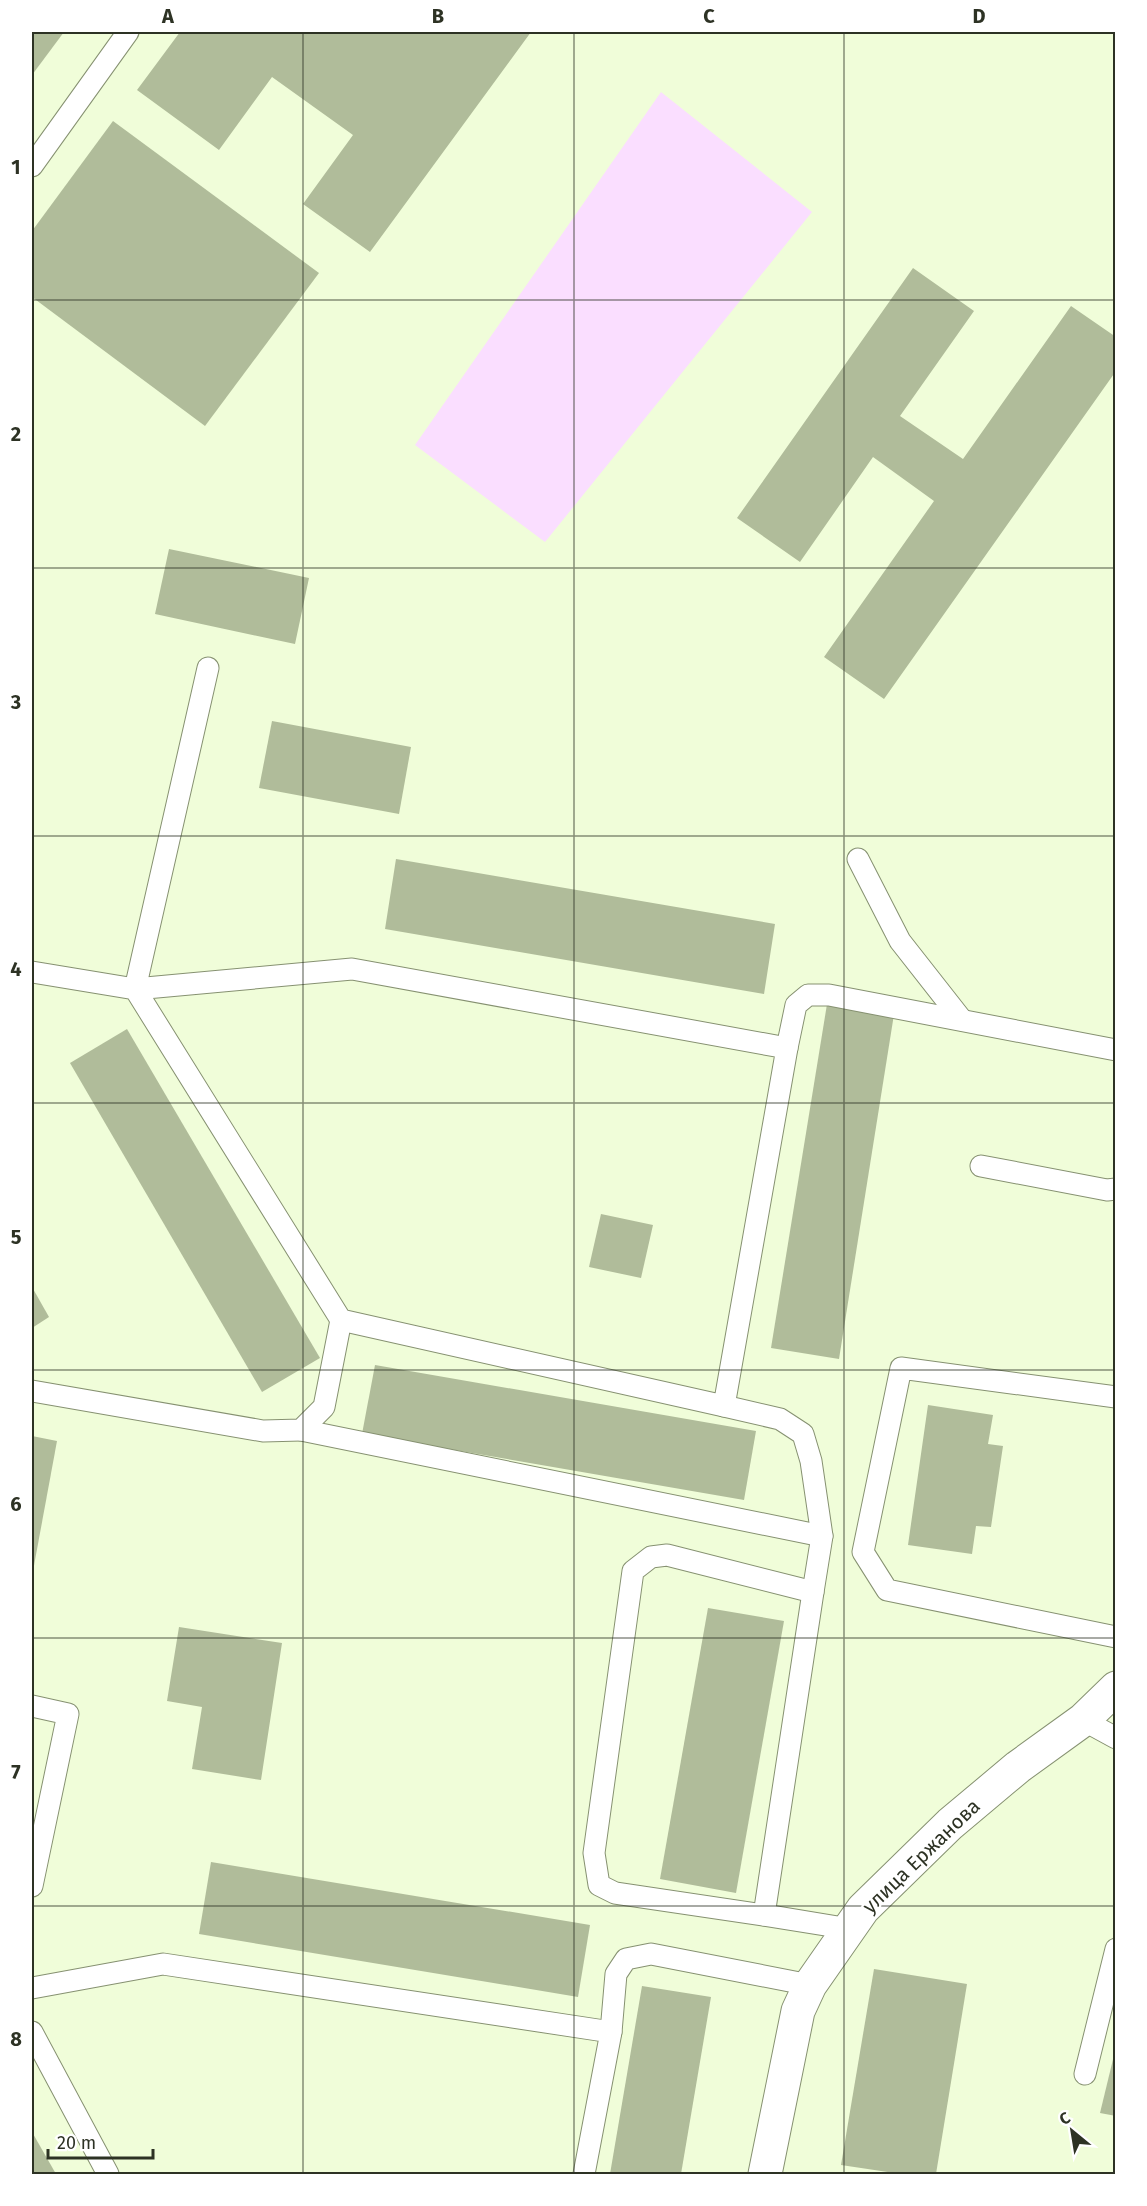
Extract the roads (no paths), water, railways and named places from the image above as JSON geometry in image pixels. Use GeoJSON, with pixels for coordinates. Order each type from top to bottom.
{"type":"FeatureCollection","features":[{"type":"Feature","properties":{"kind":"street","name":"улица Ержанова"},"geometry":{"type":"LineString","coordinates":[[765,2175],[798,2011],[810,1985],[863,1909],[950,1824],[1018,1767],[1083,1720],[1116,1688]]}},
{"type":"Feature","properties":{"kind":"lane"},"geometry":{"type":"LineString","coordinates":[[32,166],[128,32]]}},
{"type":"Feature","properties":{"kind":"lane"},"geometry":{"type":"LineString","coordinates":[[208,668],[135,989],[341,1320],[324,1407],[301,1430]]}},
{"type":"Feature","properties":{"kind":"lane"},"geometry":{"type":"LineString","coordinates":[[858,859],[900,941],[962,1020]]}},
{"type":"Feature","properties":{"kind":"lane"},"geometry":{"type":"LineString","coordinates":[[32,972],[135,989],[352,969],[787,1048]]}},
{"type":"Feature","properties":{"kind":"lane"},"geometry":{"type":"LineString","coordinates":[[724,1406],[796,1005],[808,995],[829,995],[1116,1050]]}},
{"type":"Feature","properties":{"kind":"lane"},"geometry":{"type":"LineString","coordinates":[[981,1166],[1107,1190],[1116,1189]]}},
{"type":"Feature","properties":{"kind":"lane"},"geometry":{"type":"LineString","coordinates":[[341,1320],[780,1419],[804,1434],[811,1461],[822,1536],[764,1915]]}},
{"type":"Feature","properties":{"kind":"lane"},"geometry":{"type":"LineString","coordinates":[[1116,1397],[901,1368],[863,1552],[887,1590],[1116,1637]]}},
{"type":"Feature","properties":{"kind":"lane"},"geometry":{"type":"LineString","coordinates":[[32,1391],[263,1431],[301,1430],[822,1536]]}},
{"type":"Feature","properties":{"kind":"lane"},"geometry":{"type":"LineString","coordinates":[[813,1592],[667,1556],[651,1557],[633,1571],[594,1853],[599,1885],[615,1893],[850,1929]]}},
{"type":"Feature","properties":{"kind":"lane"},"geometry":{"type":"LineString","coordinates":[[32,1706],[68,1714],[32,1886]]}},
{"type":"Feature","properties":{"kind":"lane"},"geometry":{"type":"LineString","coordinates":[[1083,1720],[1116,1738]]}},
{"type":"Feature","properties":{"kind":"lane"},"geometry":{"type":"LineString","coordinates":[[1085,2073],[1116,1949]]}},
{"type":"Feature","properties":{"kind":"lane"},"geometry":{"type":"LineString","coordinates":[[584,2175],[611,2032],[616,1974],[626,1959],[651,1954],[810,1985]]}},
{"type":"Feature","properties":{"kind":"lane"},"geometry":{"type":"LineString","coordinates":[[32,1988],[163,1964],[611,2032]]}},
{"type":"Feature","properties":{"kind":"lane"},"geometry":{"type":"LineString","coordinates":[[32,2032],[108,2175]]}}]}
